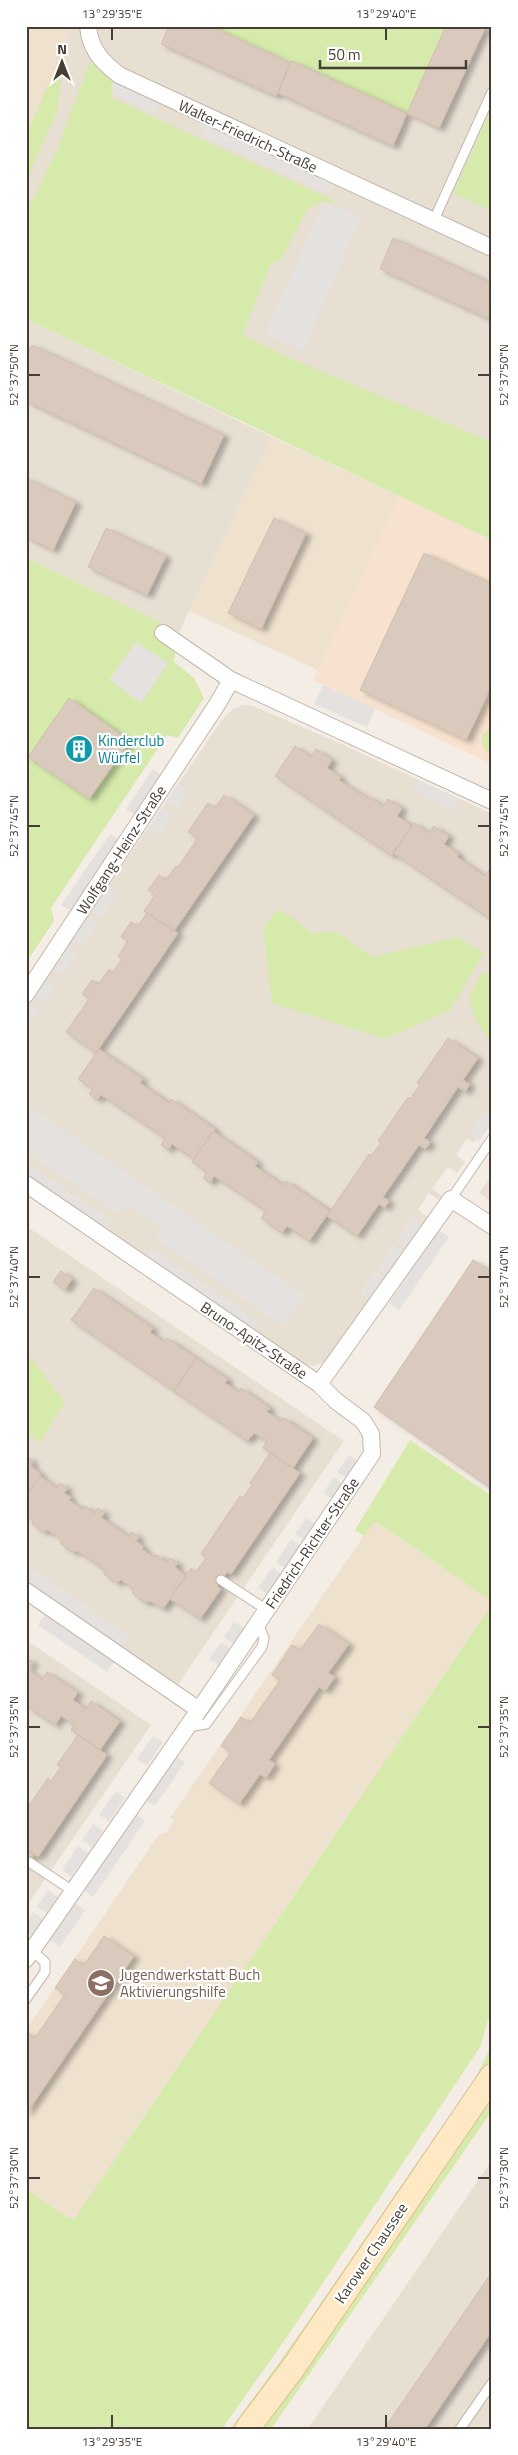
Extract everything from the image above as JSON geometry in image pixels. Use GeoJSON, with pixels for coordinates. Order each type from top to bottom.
{"type":"FeatureCollection","features":[{"type":"Feature","properties":{"kind":"main road","name":"Karower Chaussee"},"geometry":{"type":"LineString","coordinates":[[247,2429],[293,2368],[492,2076]]}},
{"type":"Feature","properties":{"kind":"street","name":"Walter-Friedrich-Straße"},"geometry":{"type":"LineString","coordinates":[[88,26],[91,45],[95,52],[118,75],[492,248]]}},
{"type":"Feature","properties":{"kind":"street"},"geometry":{"type":"LineString","coordinates":[[163,634],[231,680],[492,802]]}},
{"type":"Feature","properties":{"kind":"street","name":"Wolfgang-Heinz-Straße"},"geometry":{"type":"LineString","coordinates":[[26,994],[218,703],[231,680]]}},
{"type":"Feature","properties":{"kind":"street","name":"Bruno-Apitz-Straße"},"geometry":{"type":"LineString","coordinates":[[26,1184],[319,1384],[451,1199]]}},
{"type":"Feature","properties":{"kind":"street"},"geometry":{"type":"LineString","coordinates":[[451,1199],[492,1226]]}},
{"type":"Feature","properties":{"kind":"street","name":"Friedrich-Richter-Straße"},"geometry":{"type":"LineString","coordinates":[[29,1955],[199,1710],[372,1454],[371,1434],[363,1421],[336,1401],[319,1384]]}},
{"type":"Feature","properties":{"kind":"street"},"geometry":{"type":"LineString","coordinates":[[26,1591],[199,1710]]}},
{"type":"Feature","properties":{"kind":"lane"},"geometry":{"type":"LineString","coordinates":[[433,222],[492,92]]}},
{"type":"Feature","properties":{"kind":"lane","name":"Bruno-Apitz-Straße"},"geometry":{"type":"LineString","coordinates":[[451,1199],[492,1139]]}},
{"type":"Feature","properties":{"kind":"lane"},"geometry":{"type":"LineString","coordinates":[[187,1727],[206,1724],[262,1647],[264,1638],[263,1616],[221,1580]]}},
{"type":"Feature","properties":{"kind":"lane"},"geometry":{"type":"LineString","coordinates":[[29,1862],[74,1891]]}},
{"type":"Feature","properties":{"kind":"lane"},"geometry":{"type":"LineString","coordinates":[[26,1999],[45,1972],[45,1962],[29,1955]]}},
{"type":"Feature","properties":{"kind":"lane"},"geometry":{"type":"LineString","coordinates":[[460,2429],[492,2383]]}},
{"type":"Feature","properties":{"kind":"shaded area"},"geometry":{"type":"Polygon","coordinates":[[[26,26],[492,26],[492,474],[26,255],[26,26]]]}},
{"type":"Feature","properties":{"kind":"shaded area"},"geometry":{"type":"Polygon","coordinates":[[[26,26],[73,26],[26,135],[26,26]]]}},
{"type":"Feature","properties":{"kind":"shaded area"},"geometry":{"type":"Polygon","coordinates":[[[113,81],[161,103],[153,112],[114,94],[111,89],[113,81]]]}},
{"type":"Feature","properties":{"kind":"shaded area"},"geometry":{"type":"Polygon","coordinates":[[[203,123],[334,184],[329,194],[203,136],[201,131],[203,123]]]}},
{"type":"Feature","properties":{"kind":"shaded area"},"geometry":{"type":"Polygon","coordinates":[[[324,201],[361,217],[303,351],[265,334],[324,201]]]}},
{"type":"Feature","properties":{"kind":"shaded area"},"geometry":{"type":"Polygon","coordinates":[[[26,319],[272,437],[178,634],[158,621],[26,558],[26,319]]]}},
{"type":"Feature","properties":{"kind":"shaded area"},"geometry":{"type":"Polygon","coordinates":[[[272,437],[399,496],[318,670],[189,611],[272,437]]]}},
{"type":"Feature","properties":{"kind":"shaded area"},"geometry":{"type":"Polygon","coordinates":[[[399,496],[492,540],[492,764],[313,680],[399,496]]]}},
{"type":"Feature","properties":{"kind":"shaded area"},"geometry":{"type":"Polygon","coordinates":[[[136,642],[168,663],[141,703],[109,680],[136,642]]]}},
{"type":"Feature","properties":{"kind":"shaded area"},"geometry":{"type":"Polygon","coordinates":[[[323,685],[375,709],[367,727],[314,704],[323,685]]]}},
{"type":"Feature","properties":{"kind":"shaded area"},"geometry":{"type":"Polygon","coordinates":[[[243,705],[253,706],[337,742],[492,814],[492,1117],[485,1112],[470,1134],[477,1139],[474,1143],[467,1138],[456,1155],[465,1162],[457,1173],[448,1167],[432,1189],[442,1196],[439,1200],[429,1193],[418,1210],[428,1217],[422,1226],[412,1219],[397,1241],[406,1248],[403,1252],[394,1246],[379,1267],[388,1274],[385,1278],[376,1272],[361,1293],[370,1300],[327,1361],[314,1366],[299,1363],[26,1177],[26,1007],[221,721],[233,709],[243,705]]]}},
{"type":"Feature","properties":{"kind":"shaded area"},"geometry":{"type":"Polygon","coordinates":[[[153,769],[163,776],[136,816],[126,809],[153,769]]]}},
{"type":"Feature","properties":{"kind":"shaded area"},"geometry":{"type":"Polygon","coordinates":[[[418,780],[459,799],[454,811],[412,791],[418,780]]]}},
{"type":"Feature","properties":{"kind":"shaded area"},"geometry":{"type":"Polygon","coordinates":[[[178,784],[189,792],[178,808],[167,801],[178,784]]]}},
{"type":"Feature","properties":{"kind":"shaded area"},"geometry":{"type":"Polygon","coordinates":[[[163,806],[174,814],[159,835],[148,828],[163,806]]]}},
{"type":"Feature","properties":{"kind":"shaded area"},"geometry":{"type":"Polygon","coordinates":[[[110,834],[119,839],[71,911],[61,905],[110,834]]]}},
{"type":"Feature","properties":{"kind":"shaded area"},"geometry":{"type":"Polygon","coordinates":[[[107,889],[117,895],[101,919],[91,912],[107,889]]]}},
{"type":"Feature","properties":{"kind":"shaded area"},"geometry":{"type":"Polygon","coordinates":[[[88,917],[98,924],[82,946],[72,940],[88,917]]]}},
{"type":"Feature","properties":{"kind":"shaded area"},"geometry":{"type":"Polygon","coordinates":[[[69,945],[79,952],[63,974],[53,967],[69,945]]]}},
{"type":"Feature","properties":{"kind":"shaded area"},"geometry":{"type":"Polygon","coordinates":[[[45,980],[55,987],[44,1004],[33,997],[45,980]]]}},
{"type":"Feature","properties":{"kind":"shaded area"},"geometry":{"type":"Polygon","coordinates":[[[30,1002],[40,1009],[26,1030],[26,1007],[30,1002]]]}},
{"type":"Feature","properties":{"kind":"shaded area"},"geometry":{"type":"Polygon","coordinates":[[[26,1104],[305,1296],[283,1326],[155,1238],[162,1228],[128,1205],[120,1215],[26,1151],[26,1104]]]}},
{"type":"Feature","properties":{"kind":"shaded area"},"geometry":{"type":"Polygon","coordinates":[[[485,1112],[492,1117],[492,1123],[479,1141],[470,1134],[485,1112]]]}},
{"type":"Feature","properties":{"kind":"shaded area"},"geometry":{"type":"Polygon","coordinates":[[[26,1163],[112,1221],[105,1231],[26,1177],[26,1163]]]}},
{"type":"Feature","properties":{"kind":"shaded area"},"geometry":{"type":"Polygon","coordinates":[[[492,1175],[492,1202],[479,1193],[492,1175]]]}},
{"type":"Feature","properties":{"kind":"shaded area"},"geometry":{"type":"Polygon","coordinates":[[[412,1219],[422,1226],[406,1248],[397,1241],[412,1219]]]}},
{"type":"Feature","properties":{"kind":"shaded area"},"geometry":{"type":"Polygon","coordinates":[[[26,1226],[344,1441],[177,1686],[26,1581],[26,1226]]]}},
{"type":"Feature","properties":{"kind":"shaded area"},"geometry":{"type":"Polygon","coordinates":[[[439,1230],[449,1237],[399,1310],[389,1303],[439,1230]]]}},
{"type":"Feature","properties":{"kind":"shaded area"},"geometry":{"type":"Polygon","coordinates":[[[394,1245],[403,1252],[388,1274],[378,1268],[394,1245]]]}},
{"type":"Feature","properties":{"kind":"shaded area"},"geometry":{"type":"Polygon","coordinates":[[[151,1248],[258,1321],[251,1331],[144,1258],[151,1248]]]}},
{"type":"Feature","properties":{"kind":"shaded area"},"geometry":{"type":"Polygon","coordinates":[[[376,1272],[385,1278],[370,1300],[361,1294],[376,1272]]]}},
{"type":"Feature","properties":{"kind":"shaded area"},"geometry":{"type":"Polygon","coordinates":[[[349,1455],[360,1462],[348,1479],[337,1472],[349,1455]]]}},
{"type":"Feature","properties":{"kind":"shaded area"},"geometry":{"type":"Polygon","coordinates":[[[334,1477],[344,1485],[334,1500],[323,1493],[334,1477]]]}},
{"type":"Feature","properties":{"kind":"shaded area"},"geometry":{"type":"Polygon","coordinates":[[[306,1518],[317,1525],[306,1541],[295,1534],[306,1518]]]}},
{"type":"Feature","properties":{"kind":"shaded area"},"geometry":{"type":"Polygon","coordinates":[[[374,1521],[492,1601],[492,1604],[75,2218],[67,2217],[26,2189],[26,2030],[159,1834],[166,1833],[169,1829],[174,1820],[170,1818],[374,1521]]]}},
{"type":"Feature","properties":{"kind":"shaded area"},"geometry":{"type":"Polygon","coordinates":[[[291,1539],[302,1546],[287,1569],[276,1562],[291,1539]]]}},
{"type":"Feature","properties":{"kind":"shaded area"},"geometry":{"type":"Polygon","coordinates":[[[26,1565],[130,1636],[122,1647],[26,1581],[26,1565]]]}},
{"type":"Feature","properties":{"kind":"shaded area"},"geometry":{"type":"Polygon","coordinates":[[[272,1567],[283,1575],[269,1595],[258,1588],[272,1567]]]}},
{"type":"Feature","properties":{"kind":"shaded area"},"geometry":{"type":"Polygon","coordinates":[[[45,1615],[114,1662],[107,1672],[38,1625],[45,1615]]]}},
{"type":"Feature","properties":{"kind":"shaded area"},"geometry":{"type":"Polygon","coordinates":[[[234,1622],[245,1629],[235,1645],[224,1637],[234,1622]]]}},
{"type":"Feature","properties":{"kind":"shaded area"},"geometry":{"type":"Polygon","coordinates":[[[26,1640],[151,1725],[26,1907],[26,1640]]]}},
{"type":"Feature","properties":{"kind":"shaded area"},"geometry":{"type":"Polygon","coordinates":[[[221,1642],[232,1650],[220,1666],[209,1659],[221,1642]]]}},
{"type":"Feature","properties":{"kind":"shaded area"},"geometry":{"type":"Polygon","coordinates":[[[153,1736],[163,1742],[147,1766],[137,1759],[153,1736]]]}},
{"type":"Feature","properties":{"kind":"shaded area"},"geometry":{"type":"Polygon","coordinates":[[[175,1756],[185,1762],[155,1806],[145,1800],[175,1756]]]}},
{"type":"Feature","properties":{"kind":"shaded area"},"geometry":{"type":"Polygon","coordinates":[[[116,1791],[125,1798],[109,1821],[99,1815],[116,1791]]]}},
{"type":"Feature","properties":{"kind":"shaded area"},"geometry":{"type":"Polygon","coordinates":[[[135,1814],[145,1821],[93,1897],[84,1890],[135,1814]]]}},
{"type":"Feature","properties":{"kind":"shaded area"},"geometry":{"type":"Polygon","coordinates":[[[93,1824],[103,1831],[92,1847],[82,1840],[93,1824]]]}},
{"type":"Feature","properties":{"kind":"shaded area"},"geometry":{"type":"Polygon","coordinates":[[[78,1846],[88,1853],[71,1877],[62,1870],[78,1846]]]}},
{"type":"Feature","properties":{"kind":"shaded area"},"geometry":{"type":"Polygon","coordinates":[[[48,1890],[58,1897],[47,1913],[37,1907],[48,1890]]]}},
{"type":"Feature","properties":{"kind":"shaded area"},"geometry":{"type":"Polygon","coordinates":[[[75,1903],[85,1910],[60,1947],[50,1940],[75,1903]]]}},
{"type":"Feature","properties":{"kind":"shaded area"},"geometry":{"type":"Polygon","coordinates":[[[33,1912],[43,1919],[31,1936],[26,1932],[26,1923],[33,1912]]]}},
{"type":"Feature","properties":{"kind":"shaded area"},"geometry":{"type":"Polygon","coordinates":[[[492,2160],[492,2429],[307,2429],[313,2421],[492,2160]]]}},
{"type":"Feature","properties":{"kind":"green space"},"geometry":{"type":"Polygon","coordinates":[[[210,26],[446,26],[407,113],[210,26]]]}},
{"type":"Feature","properties":{"kind":"green space"},"geometry":{"type":"Polygon","coordinates":[[[66,44],[57,111],[26,181],[26,136],[66,44]]]}},
{"type":"Feature","properties":{"kind":"green space"},"geometry":{"type":"Polygon","coordinates":[[[90,62],[113,81],[112,98],[333,200],[331,205],[324,201],[307,210],[281,260],[271,264],[242,335],[301,363],[492,442],[492,540],[26,319],[26,214],[58,147],[90,62]]]}},
{"type":"Feature","properties":{"kind":"green space"},"geometry":{"type":"Polygon","coordinates":[[[492,108],[492,211],[453,193],[492,108]]]}},
{"type":"Feature","properties":{"kind":"green space"},"geometry":{"type":"Polygon","coordinates":[[[26,558],[158,621],[178,634],[174,662],[194,678],[204,698],[178,738],[167,735],[51,908],[54,921],[26,963],[26,558]]]}},
{"type":"Feature","properties":{"kind":"green space"},"geometry":{"type":"Polygon","coordinates":[[[492,727],[492,753],[487,753],[482,743],[482,735],[492,727]]]}},
{"type":"Feature","properties":{"kind":"green space"},"geometry":{"type":"Polygon","coordinates":[[[277,910],[292,917],[311,933],[337,932],[372,957],[457,937],[484,953],[450,1010],[385,1039],[272,1003],[263,927],[277,910]]]}},
{"type":"Feature","properties":{"kind":"green space"},"geometry":{"type":"Polygon","coordinates":[[[481,973],[492,973],[492,1045],[475,1019],[469,997],[481,973]]]}},
{"type":"Feature","properties":{"kind":"green space"},"geometry":{"type":"Polygon","coordinates":[[[30,1357],[65,1402],[40,1442],[26,1433],[26,1364],[30,1357]]]}},
{"type":"Feature","properties":{"kind":"green space"},"geometry":{"type":"Polygon","coordinates":[[[410,1440],[492,1496],[492,1601],[379,1524],[374,1522],[364,1536],[355,1530],[410,1440]]]}},
{"type":"Feature","properties":{"kind":"green space"},"geometry":{"type":"Polygon","coordinates":[[[492,1604],[492,2007],[480,2047],[291,2331],[222,2429],[26,2429],[26,2189],[68,2218],[75,2218],[492,1604]]]}},
{"type":"Feature","properties":{"kind":"green space"},"geometry":{"type":"Polygon","coordinates":[[[492,2041],[492,2059],[272,2381],[235,2429],[230,2429],[300,2333],[468,2090],[486,2057],[492,2041]]]}},
{"type":"Feature","properties":{"kind":"green space"},"geometry":{"type":"Polygon","coordinates":[[[492,2095],[492,2111],[271,2429],[259,2429],[492,2095]]]}},
{"type":"Feature","properties":{"kind":"building"},"geometry":{"type":"Polygon","coordinates":[[[169,26],[210,26],[290,63],[276,96],[161,44],[169,26]]]}},
{"type":"Feature","properties":{"kind":"building"},"geometry":{"type":"Polygon","coordinates":[[[446,26],[486,26],[439,128],[407,113],[446,26]]]}},
{"type":"Feature","properties":{"kind":"building"},"geometry":{"type":"Polygon","coordinates":[[[291,61],[407,113],[393,146],[278,93],[291,61]]]}},
{"type":"Feature","properties":{"kind":"building"},"geometry":{"type":"Polygon","coordinates":[[[393,238],[492,283],[492,320],[380,269],[393,238]]]}},
{"type":"Feature","properties":{"kind":"building"},"geometry":{"type":"Polygon","coordinates":[[[32,345],[224,435],[201,484],[26,401],[26,356],[32,345]]]}},
{"type":"Feature","properties":{"kind":"building"},"geometry":{"type":"Polygon","coordinates":[[[26,478],[76,502],[53,550],[26,537],[26,478]]]}},
{"type":"Feature","properties":{"kind":"building"},"geometry":{"type":"Polygon","coordinates":[[[274,518],[306,533],[261,629],[228,613],[274,518]]]}},
{"type":"Feature","properties":{"kind":"building"},"geometry":{"type":"Polygon","coordinates":[[[106,528],[166,556],[147,595],[88,567],[106,528]]]}},
{"type":"Feature","properties":{"kind":"building"},"geometry":{"type":"Polygon","coordinates":[[[424,553],[492,584],[492,685],[466,740],[360,690],[424,553]]]}},
{"type":"Feature","properties":{"kind":"building","name":"Kinderclub Würfel"},"geometry":{"type":"Polygon","coordinates":[[[69,698],[130,741],[89,799],[28,757],[69,698]]]}},
{"type":"Feature","properties":{"kind":"building"},"geometry":{"type":"Polygon","coordinates":[[[295,746],[311,757],[316,749],[332,760],[327,768],[341,777],[339,780],[367,798],[368,796],[383,806],[388,799],[402,808],[397,816],[412,826],[392,856],[275,776],[295,746]]]}},
{"type":"Feature","properties":{"kind":"building"},"geometry":{"type":"Polygon","coordinates":[[[224,795],[254,815],[174,931],[144,911],[155,895],[148,890],[159,875],[166,880],[176,866],[178,867],[198,838],[188,832],[208,803],[215,808],[224,795]]]}},
{"type":"Feature","properties":{"kind":"building"},"geometry":{"type":"Polygon","coordinates":[[[414,823],[429,833],[434,826],[449,836],[444,844],[459,854],[457,857],[485,876],[492,866],[492,920],[393,853],[414,823]]]}},
{"type":"Feature","properties":{"kind":"building"},"geometry":{"type":"Polygon","coordinates":[[[147,913],[178,933],[96,1053],[66,1032],[89,999],[82,994],[92,980],[99,984],[109,969],[113,972],[122,959],[118,956],[128,941],[121,937],[131,922],[138,926],[147,913]]]}},
{"type":"Feature","properties":{"kind":"building"},"geometry":{"type":"Polygon","coordinates":[[[448,1038],[478,1058],[463,1080],[470,1084],[465,1092],[458,1087],[424,1138],[430,1142],[428,1146],[425,1149],[419,1145],[383,1197],[389,1201],[385,1208],[379,1204],[357,1236],[327,1216],[369,1154],[371,1156],[381,1143],[378,1141],[408,1097],[410,1099],[420,1085],[417,1083],[448,1038]]]}},
{"type":"Feature","properties":{"kind":"building"},"geometry":{"type":"Polygon","coordinates":[[[99,1049],[143,1079],[140,1083],[169,1103],[171,1099],[215,1129],[194,1159],[172,1144],[168,1150],[161,1145],[165,1138],[101,1095],[97,1100],[89,1094],[93,1089],[78,1079],[99,1049]]]}},
{"type":"Feature","properties":{"kind":"building"},"geometry":{"type":"Polygon","coordinates":[[[213,1131],[258,1162],[255,1166],[283,1185],[286,1181],[330,1211],[309,1241],[287,1226],[282,1233],[261,1218],[266,1211],[214,1176],[210,1183],[203,1178],[207,1172],[192,1162],[213,1131]]]}},
{"type":"Feature","properties":{"kind":"building"},"geometry":{"type":"Polygon","coordinates":[[[473,1260],[492,1272],[492,1489],[374,1407],[473,1260]]]}},
{"type":"Feature","properties":{"kind":"building"},"geometry":{"type":"Polygon","coordinates":[[[61,1271],[72,1279],[65,1290],[53,1282],[61,1271]]]}},
{"type":"Feature","properties":{"kind":"building"},"geometry":{"type":"Polygon","coordinates":[[[94,1288],[153,1328],[150,1332],[164,1342],[167,1338],[196,1358],[174,1391],[71,1320],[94,1288]]]}},
{"type":"Feature","properties":{"kind":"building"},"geometry":{"type":"Polygon","coordinates":[[[196,1358],[228,1379],[225,1383],[239,1392],[241,1388],[270,1408],[267,1412],[282,1421],[284,1418],[313,1438],[293,1468],[263,1448],[267,1441],[254,1433],[247,1441],[174,1391],[196,1358]]]}},
{"type":"Feature","properties":{"kind":"building"},"geometry":{"type":"Polygon","coordinates":[[[270,1453],[300,1473],[231,1574],[227,1572],[217,1586],[221,1589],[200,1619],[170,1599],[191,1568],[196,1572],[206,1558],[201,1554],[240,1496],[243,1498],[252,1485],[250,1483],[270,1453]]]}},
{"type":"Feature","properties":{"kind":"building"},"geometry":{"type":"Polygon","coordinates":[[[26,1456],[33,1461],[30,1465],[41,1474],[26,1496],[26,1456]]]}},
{"type":"Feature","properties":{"kind":"building"},"geometry":{"type":"Polygon","coordinates":[[[40,1476],[57,1488],[60,1483],[68,1488],[64,1493],[71,1497],[69,1500],[82,1509],[85,1506],[95,1513],[98,1508],[105,1513],[101,1517],[129,1537],[132,1532],[139,1537],[136,1541],[144,1547],[142,1549],[155,1558],[157,1555],[167,1562],[170,1558],[178,1563],[175,1567],[186,1576],[163,1609],[150,1601],[145,1603],[133,1594],[133,1589],[121,1580],[116,1583],[104,1574],[104,1569],[77,1551],[72,1552],[61,1544],[61,1539],[48,1530],[43,1532],[32,1524],[33,1520],[26,1515],[26,1496],[40,1476]]]}},
{"type":"Feature","properties":{"kind":"building"},"geometry":{"type":"Polygon","coordinates":[[[319,1624],[349,1644],[328,1673],[335,1677],[325,1691],[319,1687],[269,1760],[275,1764],[266,1778],[260,1774],[239,1804],[209,1783],[231,1752],[221,1746],[241,1717],[250,1723],[280,1680],[272,1675],[292,1645],[300,1650],[319,1624]]]}},
{"type":"Feature","properties":{"kind":"building"},"geometry":{"type":"Polygon","coordinates":[[[26,1658],[33,1662],[28,1670],[42,1679],[47,1672],[78,1692],[73,1700],[86,1709],[91,1701],[120,1721],[100,1750],[71,1730],[74,1725],[61,1716],[55,1725],[26,1706],[26,1658]]]}},
{"type":"Feature","properties":{"kind":"building"},"geometry":{"type":"Polygon","coordinates":[[[78,1735],[107,1755],[38,1857],[26,1849],[26,1810],[48,1778],[51,1781],[61,1767],[57,1765],[78,1735]]]}},
{"type":"Feature","properties":{"kind":"building"},"geometry":{"type":"Polygon","coordinates":[[[26,1849],[34,1854],[26,1866],[26,1849]]]}},
{"type":"Feature","properties":{"kind":"building"},"geometry":{"type":"Polygon","coordinates":[[[104,1936],[134,1956],[26,2114],[26,2032],[35,2038],[65,1994],[55,1988],[75,1959],[84,1965],[104,1936]]]}},
{"type":"Feature","properties":{"kind":"building"},"geometry":{"type":"Polygon","coordinates":[[[492,2272],[492,2331],[425,2429],[384,2429],[492,2272]]]}},
{"type":"Feature","properties":{"kind":"place","name":"Kinderclub Würfel"},"geometry":{"type":"Point","coordinates":[79,749]}},
{"type":"Feature","properties":{"kind":"place","name":"Jugendwerkstatt Buch Aktivierungshilfe"},"geometry":{"type":"Point","coordinates":[101,1983]}}]}
